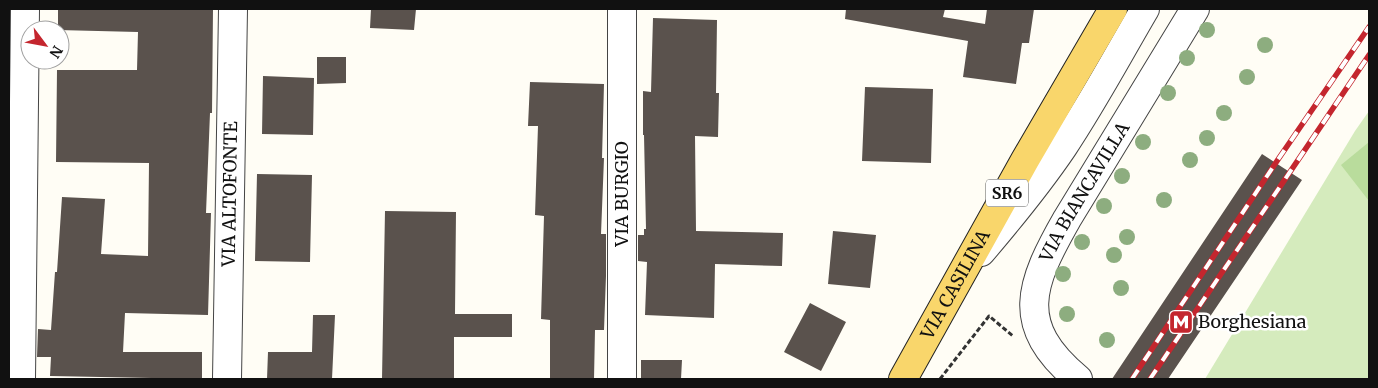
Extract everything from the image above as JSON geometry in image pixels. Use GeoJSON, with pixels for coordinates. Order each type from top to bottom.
{"type":"FeatureCollection","features":[{"type":"Feature","properties":{"kind":"main road","name":"VIA CASILINA"},"geometry":{"type":"LineString","coordinates":[[903,379],[964,273],[1025,160],[1113,9]]}},
{"type":"Feature","properties":{"kind":"street"},"geometry":{"type":"LineString","coordinates":[[21,379],[25,9]]}},
{"type":"Feature","properties":{"kind":"street","name":"VIA ALTOFONTE"},"geometry":{"type":"LineString","coordinates":[[227,379],[233,9]]}},
{"type":"Feature","properties":{"kind":"street","name":"VIA BURGIO"},"geometry":{"type":"LineString","coordinates":[[622,9],[622,379]]}},
{"type":"Feature","properties":{"kind":"street"},"geometry":{"type":"LineString","coordinates":[[964,273],[1026,198],[1063,147],[1145,9]]}},
{"type":"Feature","properties":{"kind":"street","name":"VIA BIANCAVILLA"},"geometry":{"type":"LineString","coordinates":[[1078,379],[1058,360],[1047,346],[1039,329],[1034,312],[1034,293],[1039,274],[1050,249],[1067,219],[1195,9]]}},
{"type":"Feature","properties":{"kind":"path"},"geometry":{"type":"LineString","coordinates":[[940,379],[989,316],[1015,339]]}},
{"type":"Feature","properties":{"kind":"green space"},"geometry":{"type":"Polygon","coordinates":[[[1369,111],[1369,379],[1205,379],[1355,131],[1369,111]]]}},
{"type":"Feature","properties":{"kind":"green space"},"geometry":{"type":"Polygon","coordinates":[[[1369,142],[1369,201],[1341,165],[1369,142]]]}},
{"type":"Feature","properties":{"kind":"building"},"geometry":{"type":"Polygon","coordinates":[[[58,9],[213,9],[212,113],[210,113],[206,213],[211,213],[208,315],[125,313],[123,352],[202,352],[202,379],[50,376],[51,357],[37,357],[38,329],[51,330],[62,197],[105,199],[101,254],[148,256],[149,163],[56,162],[57,70],[137,70],[138,32],[70,30],[70,20],[58,20],[58,9]]]}},
{"type":"Feature","properties":{"kind":"building"},"geometry":{"type":"Polygon","coordinates":[[[371,9],[416,9],[414,30],[370,28],[371,9]]]}},
{"type":"Feature","properties":{"kind":"building"},"geometry":{"type":"Polygon","coordinates":[[[846,9],[945,9],[943,17],[985,24],[987,9],[1034,9],[1029,43],[1022,43],[1016,84],[963,77],[968,41],[845,19],[846,9]]]}},
{"type":"Feature","properties":{"kind":"building"},"geometry":{"type":"Polygon","coordinates":[[[653,18],[717,20],[716,93],[719,93],[718,137],[695,136],[696,231],[783,233],[782,266],[715,264],[714,318],[645,315],[647,262],[638,261],[638,235],[644,235],[644,229],[646,229],[643,91],[651,92],[653,18]]]}},
{"type":"Feature","properties":{"kind":"building"},"geometry":{"type":"Polygon","coordinates":[[[317,57],[346,57],[346,83],[317,84],[317,57]]]}},
{"type":"Feature","properties":{"kind":"building"},"geometry":{"type":"Polygon","coordinates":[[[263,76],[314,78],[313,135],[262,134],[263,76]]]}},
{"type":"Feature","properties":{"kind":"building"},"geometry":{"type":"Polygon","coordinates":[[[530,82],[604,84],[601,234],[606,234],[606,276],[604,330],[595,330],[594,379],[550,379],[550,320],[541,319],[544,216],[535,215],[538,126],[528,126],[530,82]]]}},
{"type":"Feature","properties":{"kind":"building"},"geometry":{"type":"Polygon","coordinates":[[[865,87],[933,89],[931,163],[862,161],[865,87]]]}},
{"type":"Feature","properties":{"kind":"building","name":"Borghesiana"},"geometry":{"type":"Polygon","coordinates":[[[1262,154],[1302,180],[1168,379],[1112,379],[1262,154]]]}},
{"type":"Feature","properties":{"kind":"building"},"geometry":{"type":"Polygon","coordinates":[[[257,174],[312,175],[310,262],[255,261],[257,174]]]}},
{"type":"Feature","properties":{"kind":"building"},"geometry":{"type":"Polygon","coordinates":[[[385,211],[456,212],[455,314],[512,314],[512,337],[454,337],[454,379],[382,379],[385,211]]]}},
{"type":"Feature","properties":{"kind":"building"},"geometry":{"type":"Polygon","coordinates":[[[833,231],[876,235],[870,288],[828,284],[833,231]]]}},
{"type":"Feature","properties":{"kind":"building"},"geometry":{"type":"Polygon","coordinates":[[[810,303],[846,322],[821,371],[784,352],[810,303]]]}},
{"type":"Feature","properties":{"kind":"building"},"geometry":{"type":"Polygon","coordinates":[[[313,315],[335,315],[332,379],[267,379],[268,352],[312,352],[313,315]]]}},
{"type":"Feature","properties":{"kind":"building"},"geometry":{"type":"Polygon","coordinates":[[[641,360],[682,360],[681,379],[641,379],[641,360]]]}},
{"type":"Feature","properties":{"kind":"railway"},"geometry":{"type":"LineString","coordinates":[[1132,379],[1369,27]]}},
{"type":"Feature","properties":{"kind":"railway"},"geometry":{"type":"LineString","coordinates":[[1150,379],[1369,55]]}},
{"type":"Feature","properties":{"kind":"place","name":"Borghesiana"},"geometry":{"type":"Point","coordinates":[1181,322]}}]}
